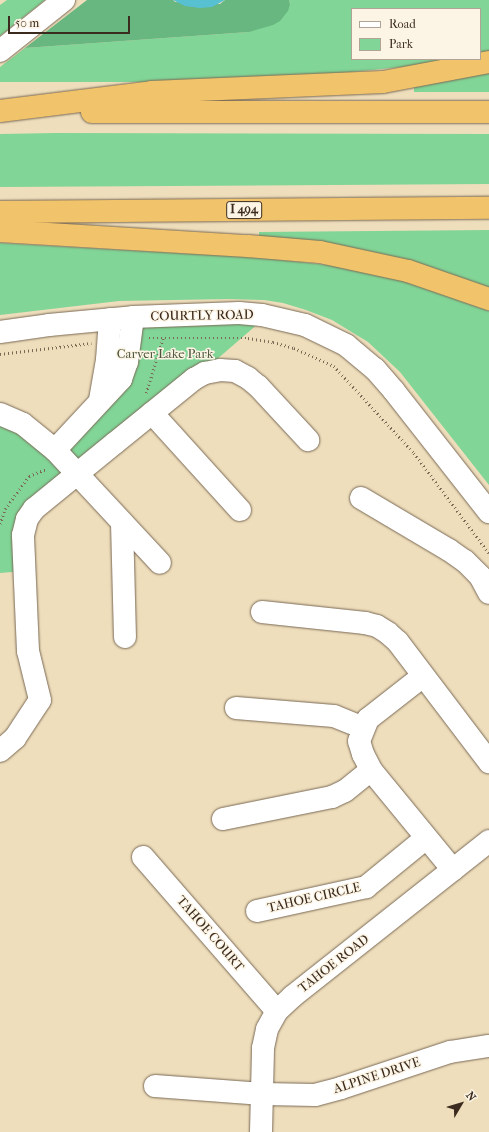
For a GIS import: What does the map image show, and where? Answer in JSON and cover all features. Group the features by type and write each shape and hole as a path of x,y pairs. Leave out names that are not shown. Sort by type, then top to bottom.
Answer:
{"highway":[{"path":"0,112 152,92 383,82 489,62"},
{"path":"0,112 489,112"},
{"name":"I 494","path":"0,212 489,208"},
{"path":"0,231 241,245 320,252 408,270 489,299"}],"street":[{"path":"0,51 64,0"},
{"name":"COURTLY ROAD","path":"0,332 133,317 239,314 262,315 305,326 328,335 346,345 375,369 489,512"},
{"path":"55,450 121,379 127,362 133,317"},
{"path":"100,400 107,360 110,319"},
{"path":"8,745 40,700 28,651 23,535 27,519 34,509 152,413 194,380 206,373 220,370 235,371 248,378 258,386 308,440"},
{"path":"152,413 240,510"},
{"path":"0,414 23,424 55,450 160,563"},
{"path":"361,498 449,550 486,579"},
{"path":"122,522 125,637"},
{"path":"262,612 365,623 377,626 398,642 489,762"},
{"path":"423,676 375,712 368,719 363,728 360,741 363,754 371,770 453,870"},
{"path":"236,708 334,716 363,728"},
{"path":"223,819 332,797 345,791 371,770"},
{"name":"TAHOE CIRCLE","path":"257,911 366,887 426,838"},
{"name":"TAHOE ROAD","path":"261,1132 263,1048 268,1029 277,1011 293,996 489,841"},
{"name":"TAHOE COURT","path":"143,856 277,1011"},
{"name":"ALPINE DRIVE","path":"155,1086 263,1094 315,1095 341,1088 450,1052 489,1046"}],"green space":[{"path":"7,0 45,0 0,36 0,5"},
{"path":"87,0 173,0 175,2 220,4 225,0 289,0 290,4 288,11 280,21 273,25 249,32 25,48"},
{"path":"289,0 489,0 489,53 481,55 481,8 351,8 351,60 452,60 411,66 313,76 166,82 0,82 0,67 25,48 249,32 290,4"},
{"path":"489,72 489,92 414,92 414,86"},
{"path":"0,134 489,134 489,184 0,187"},
{"path":"489,230 489,289 259,237 259,232"},
{"path":"0,243 265,258 336,266 396,278 489,311 489,485 400,372 368,342 332,320 283,303 264,300 228,299 119,301 0,315"},
{"name":"Carver Lake Park","path":"267,316 194,379 34,509 24,571 0,573 0,414 55,450 85,419 133,317"}],"water":[{"path":"173,0 225,0 212,7 200,8 185,6"}]}
